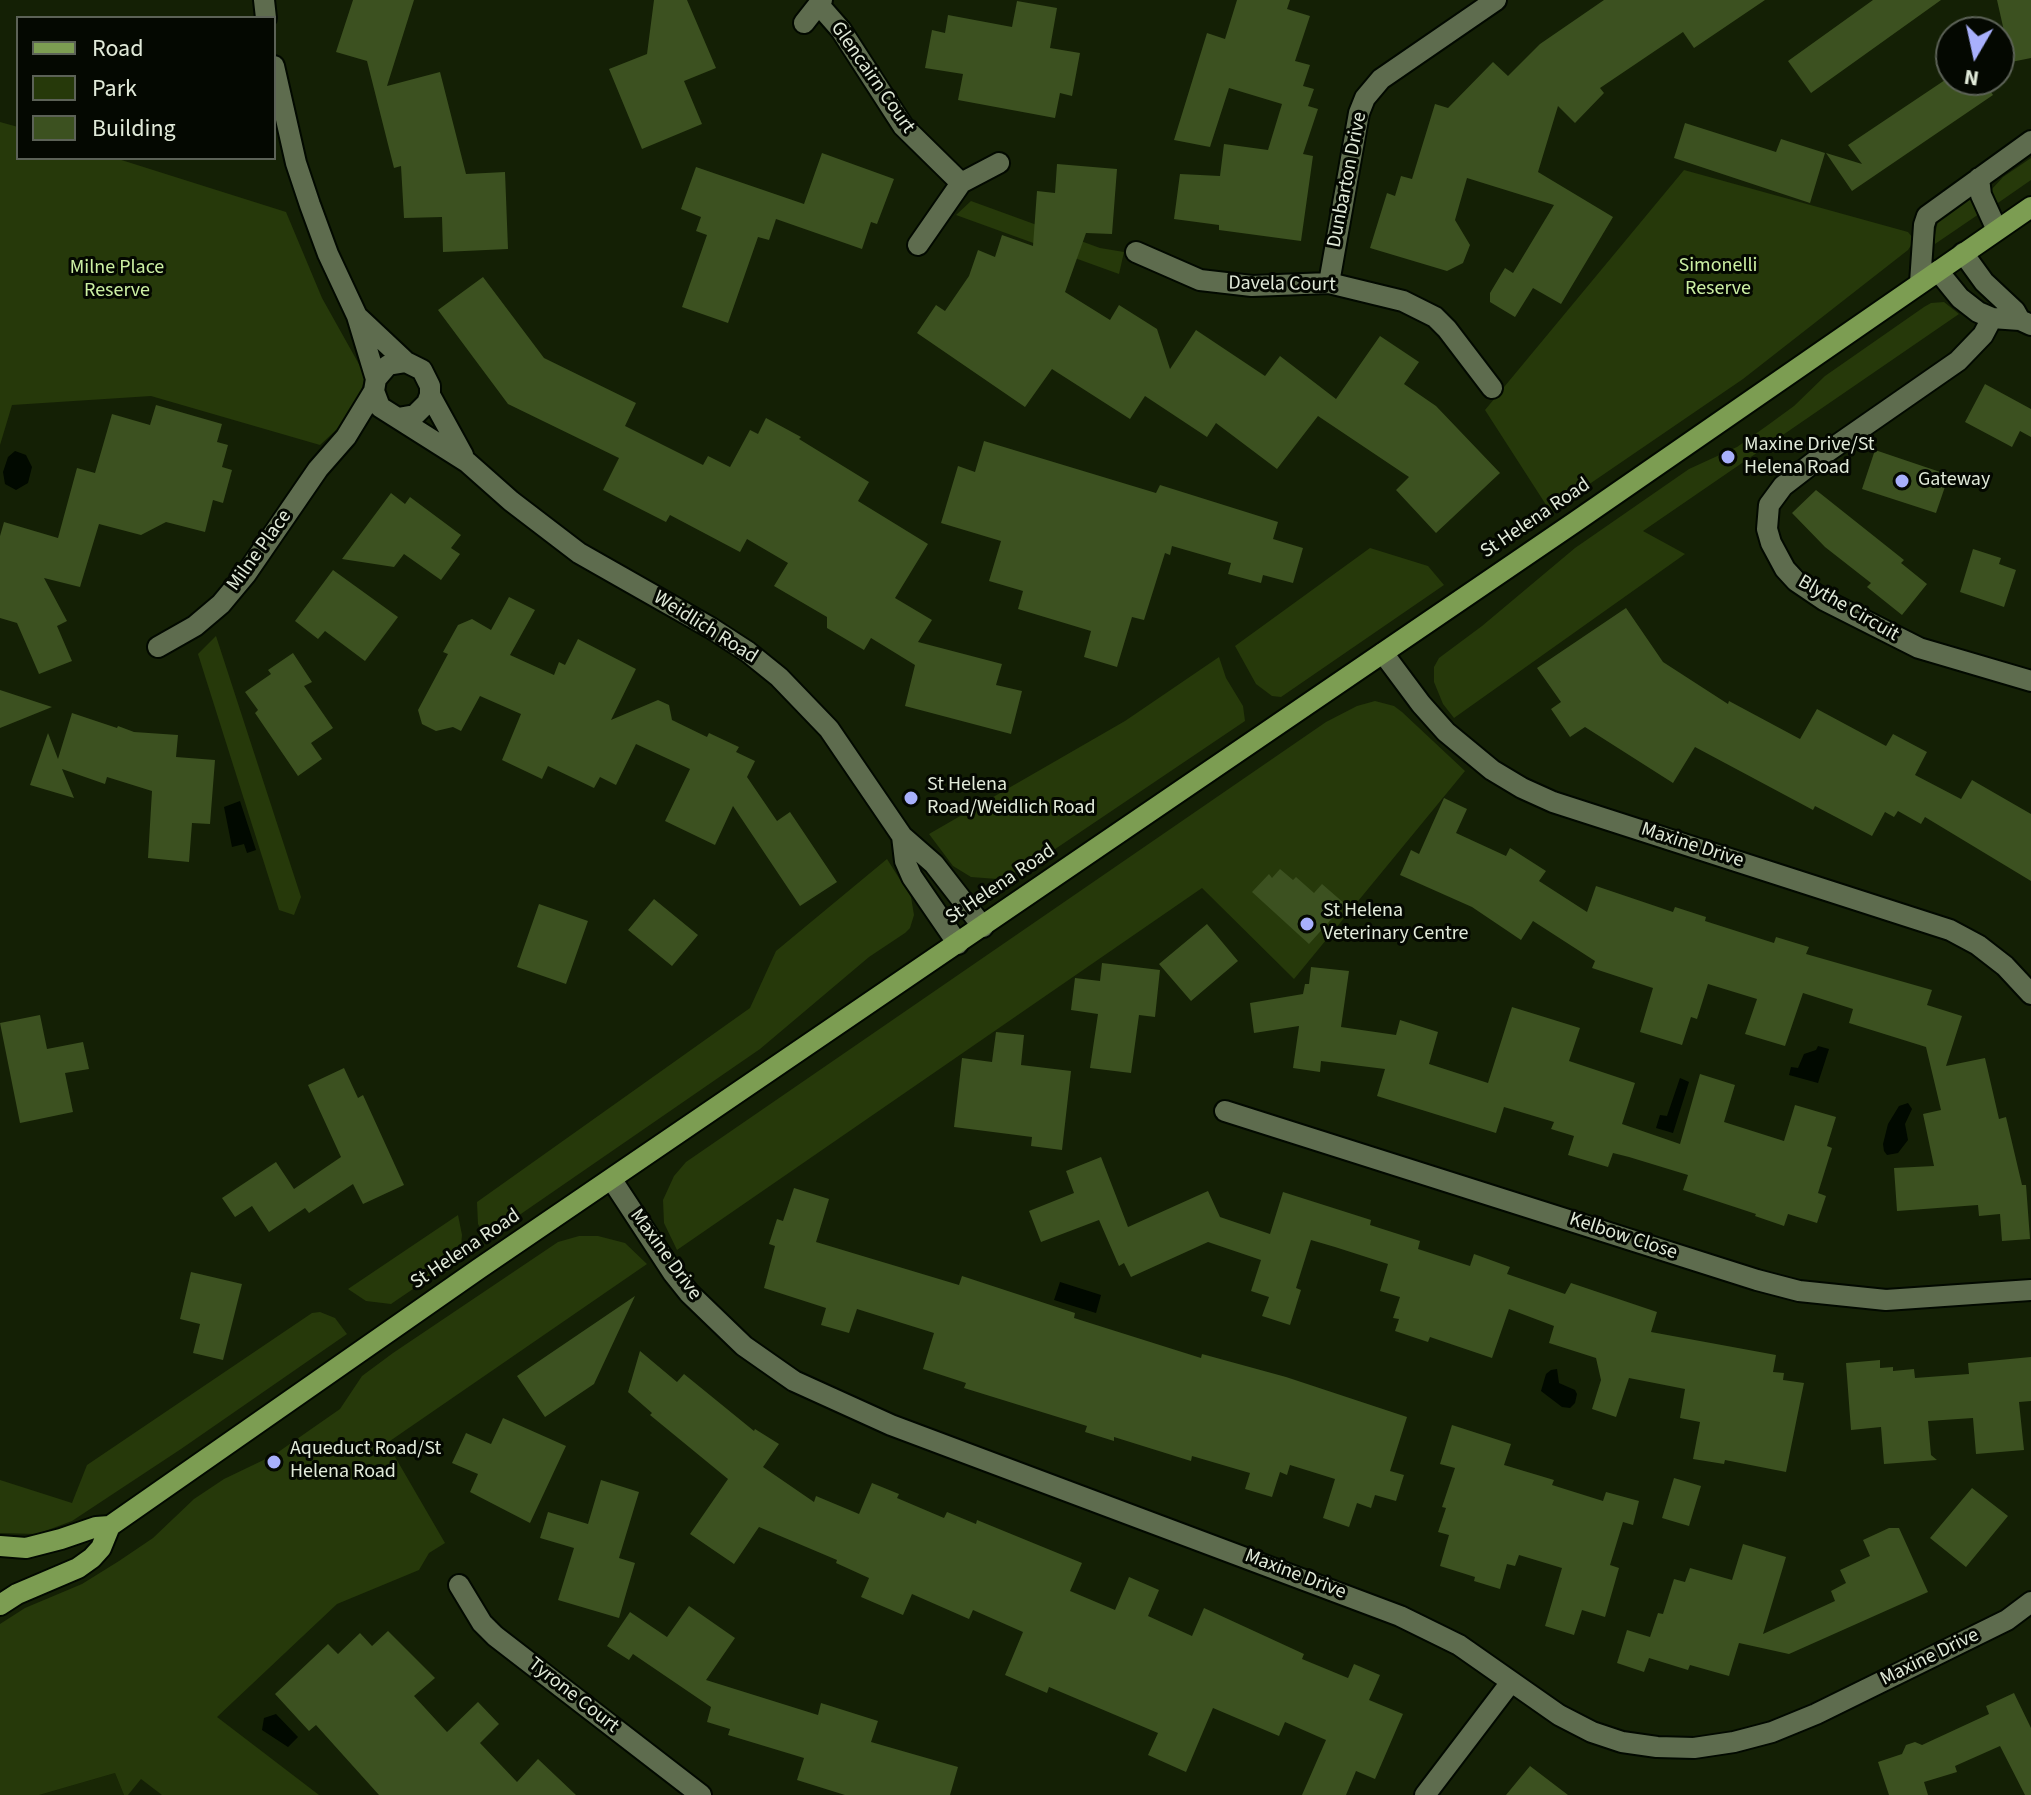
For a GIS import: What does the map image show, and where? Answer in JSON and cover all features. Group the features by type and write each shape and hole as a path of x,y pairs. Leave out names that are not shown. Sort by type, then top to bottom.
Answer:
{"main road":[{"name":"St Helena Road","path":"0,1546 26,1548 83,1530 110,1526 456,1285 2031,207"},
{"name":"St Helena Road","path":"0,1605 17,1594 78,1568 92,1558 101,1548 110,1526"}],"street":[{"name":"Dunbarton Drive","path":"1329,283 1359,113 1365,98 1381,79 1496,0"},
{"name":"Glencairn Court","path":"804,23 821,2 903,126 961,183"},
{"path":"276,75 296,163 328,254 357,316 380,407 396,417 407,417 422,410 430,395 427,377 414,364 406,362 388,365 375,385"},
{"path":"1920,283 1927,216 2031,141"},
{"path":"918,245 961,183 999,163"},
{"path":"1979,178 1981,195 1997,230"},
{"name":"Davela Court","path":"1136,252 1178,273 1227,285 1329,283 1403,301 1435,317 1492,388"},
{"path":"1963,253 1984,282 2025,322"},
{"path":"1938,271 1966,304 1992,318 2025,322"},
{"path":"357,316 406,362"},
{"name":"Blythe Circuit","path":"1992,318 1983,335 1958,361 1783,486 1769,505 1767,529 1776,555 1785,569 1796,581 1824,600 1919,648 2031,681"},
{"name":"Milne Place","path":"158,647 195,626 221,604 246,574 318,469 346,437 375,385"},
{"name":"Weidlich Road","path":"430,395 467,462"},
{"name":"Milne Place","path":"346,437 396,417"},
{"name":"Weidlich Road","path":"396,417 467,462 511,501 579,553 711,628 779,677 829,729 902,836 934,864 983,927"},
{"name":"Maxine Drive","path":"1383,653 1446,732 1492,770 1522,788 1553,802 1950,930 1978,945 2005,966 2031,994"},
{"name":"Weidlich Road","path":"902,836 905,861 912,877 958,944"},
{"name":"Kelbow Close","path":"1225,1111 1799,1291 1886,1300 2031,1290"},
{"name":"Maxine Drive","path":"612,1180 689,1293 744,1346 794,1381 891,1425 1400,1616 1459,1645 1559,1715 1592,1732 1622,1742 1694,1748 1772,1732 1816,1714 2007,1620 2031,1602"},
{"name":"Tyrone Court","path":"459,1585 482,1623 495,1636 701,1795"},
{"path":"1425,1795 1511,1682"}],"shaded area":[{"path":"15,451 26,455 32,467 28,483 16,490 5,484 3,472 8,457"},
{"path":"240,801 256,850 247,853 244,844 232,847 224,807"},
{"path":"1818,1046 1829,1049 1818,1083 1789,1075 1791,1067 1798,1068 1804,1054 1816,1050"},
{"path":"1680,1078 1689,1082 1673,1133 1656,1128 1660,1115 1667,1116"},
{"path":"1908,1103 1912,1109 1905,1124 1908,1140 1898,1153 1887,1155 1883,1144 1888,1124 1899,1106"},
{"path":"1060,1282 1101,1295 1096,1313 1054,1300"},
{"path":"1557,1369 1559,1383 1577,1394 1570,1408 1562,1407 1541,1391 1546,1374"},
{"path":"276,1714 298,1737 288,1747 262,1730 264,1718"},
{"path":"115,1773 124,1795 39,1795"}],"green space":[{"name":"Milne Place Reserve","path":"0,122 16,126 16,160 121,160 286,212 322,298 365,375 359,400 347,420 320,445 151,396 12,405 0,445"},
{"path":"2031,158 2031,180 1995,205 1990,194 1992,189 2003,177"},
{"name":"Simonelli Reserve","path":"1684,170 1908,232 1913,238 1912,244 1743,379 1550,511 1485,410"},
{"path":"1968,199 1974,201 1979,214 1935,244 1938,221"},
{"path":"971,201 1100,248 1124,252 1119,274 956,215"},
{"path":"1944,302 1959,314 1643,531 1685,554 1454,718 1443,704 1434,682 1434,667 1439,658 1575,548 1689,469 1737,447 1794,406 1825,376 1924,307"},
{"path":"1370,548 1428,566 1444,585 1281,697 1272,696 1256,684 1235,646"},
{"path":"216,636 301,897 294,915 279,910 198,654"},
{"path":"1219,657 1226,678 1243,706 1245,721 1027,868 997,879 971,877 953,866 929,834 1125,721"},
{"path":"1375,701 1394,706 1402,712 1465,771 1294,979 1202,888 677,1250 664,1223 663,1200 674,1176 686,1162 1326,722 1357,706"},
{"path":"887,859 911,897 914,915 905,933 869,957 760,1049 486,1238 478,1224 477,1202 750,1008 776,951"},
{"path":"458,1215 462,1235 460,1257 391,1304 366,1301 348,1289"},
{"path":"579,1236 598,1236 625,1243 647,1264 387,1443 445,1543 429,1553 419,1570 337,1604 217,1717 319,1795 162,1795 141,1779 128,1795 124,1795 115,1773 39,1795 0,1795 0,1624 25,1608 82,1584 119,1561 153,1538 194,1499 224,1479 274,1455 340,1409 362,1376 393,1353 558,1242"},
{"path":"320,1312 335,1318 347,1334 72,1521 37,1534 0,1533 0,1480 72,1503 87,1465 312,1313"}],"building":[{"path":"353,0 414,0 387,86 440,72 466,174 505,172 508,249 443,252 442,217 404,218 401,166 394,168 367,61 336,52"},
{"path":"654,0 687,0 716,68 684,81 702,124 642,149 609,69 647,54"},
{"path":"1237,0 1290,0 1287,9 1310,16 1295,61 1310,65 1303,86 1314,89 1308,106 1318,109 1303,154 1313,156 1301,241 1219,230 1219,225 1174,219 1180,174 1220,176 1224,144 1268,150 1282,104 1229,88 1210,147 1174,140 1207,33 1225,39"},
{"path":"1604,0 1765,0 1694,48 1683,32 1600,88 1604,93 1575,123 1558,106 1538,172 1613,217 1561,304 1533,288 1515,317 1490,302 1490,293 1505,268 1513,273 1554,205 1467,178 1455,220 1470,245 1463,263 1447,271 1370,248 1387,193 1395,196 1401,176 1412,179 1435,104 1448,108 1493,62 1508,76 1540,44"},
{"path":"1873,0 1941,0 1811,93 1788,61"},
{"path":"1997,0 2031,0 2031,58 2015,61 2015,16 2001,16"},
{"path":"1017,1 1057,8 1050,48 1080,53 1072,96 1060,93 1055,118 958,100 963,74 925,68 932,30 945,33 948,15 1012,27"},
{"path":"1935,87 1935,96 1992,96 1852,191 1826,153 1862,164 1848,145"},
{"path":"1685,123 1776,152 1781,139 1825,153 1810,203 1674,158"},
{"path":"822,153 894,179 877,224 871,222 862,249 776,219 769,240 758,237 728,323 682,307 707,235 696,231 701,217 681,209 696,167 804,204"},
{"path":"1057,164 1117,169 1112,234 1086,233 1065,292 1110,320 1119,305 1157,329 1170,369 1196,330 1265,376 1280,356 1336,399 1380,336 1419,362 1404,384 1436,406 1500,473 1436,533 1396,490 1409,477 1318,416 1277,469 1216,423 1207,437 1145,396 1130,419 1052,369 1025,407 917,333 936,305 945,311 969,276 978,250 995,257 1002,235 1033,246 1037,191 1055,193"},
{"path":"483,277 544,358 636,403 625,426 703,465 708,456 730,467 750,430 758,434 766,418 869,482 858,501 928,544 895,598 932,620 918,642 1002,664 996,685 1022,691 1011,734 905,706 915,665 871,638 864,650 827,628 827,617 774,586 788,563 747,539 740,552 670,515 666,522 603,490 619,458 508,404 438,310"},
{"name":"Gateway","path":"1985,384 2031,409 2031,437 2020,431 2012,447 1965,422"},
{"path":"156,405 222,424 217,442 228,445 222,467 232,470 223,503 213,500 205,532 166,522 141,535 99,524 80,587 44,578 67,621 57,626 72,661 39,674 17,623 0,618 0,536 4,522 58,538 77,468 95,473 112,414 150,425"},
{"path":"984,441 1156,493 1160,485 1278,522 1273,539 1303,548 1293,583 1263,575 1261,583 1228,574 1231,563 1172,546 1170,555 1165,553 1144,620 1132,617 1117,667 1084,657 1091,631 1018,609 1023,591 989,581 1001,541 941,523 958,466 975,472"},
{"name":"Gateway","path":"1875,450 1949,475 1936,513 1862,489"},
{"path":"1816,490 1904,560 1901,563 1927,584 1902,615 1867,587 1871,583 1825,547 1792,513"},
{"path":"391,493 405,504 410,497 461,535 451,548 460,554 441,580 404,554 394,567 342,559"},
{"name":"Gateway","path":"1973,549 2001,558 1999,564 2016,570 2004,607 1960,592"},
{"path":"333,570 398,617 365,661 325,631 318,639 295,621"},
{"path":"509,597 535,610 510,655 554,675 559,662 565,665 578,639 636,669 611,720 658,700 669,705 672,720 707,737 709,733 739,747 736,752 755,761 747,777 777,821 790,812 837,882 800,906 733,806 715,845 665,821 690,769 636,744 616,785 600,777 594,788 548,766 542,779 502,760 521,714 480,696 461,731 453,727 436,731 422,724 418,710 448,654 443,652 458,625 472,619 491,630"},
{"path":"1626,608 1663,662 1728,704 1729,701 1800,739 1817,709 1886,746 1893,734 1927,752 1915,775 1961,799 1972,780 2031,814 2031,881 1925,817 1921,824 1898,811 1894,817 1885,812 1872,836 1815,806 1813,810 1695,747 1673,783 1585,727 1570,737 1551,709 1561,702 1537,668"},
{"path":"293,653 312,682 304,686 333,728 311,743 322,759 298,776 255,713 258,710 245,692 271,674 268,670"},
{"path":"0,690 52,707 0,728"},
{"path":"72,713 134,732 178,735 176,757 215,760 210,824 192,823 189,862 148,858 152,791 107,777 105,784 62,769 74,798 30,785 48,733 58,759"},
{"path":"1444,798 1467,809 1456,833 1506,856 1510,848 1546,871 1539,881 1587,912 1596,886 1673,912 1675,907 1706,917 1705,921 1774,943 1776,937 1809,947 1806,954 1932,990 1927,1005 1962,1016 1946,1066 1985,1058 1999,1119 2006,1117 2022,1185 2026,1185 2030,1239 2002,1241 2000,1214 1979,1216 1978,1205 1897,1211 1894,1168 1934,1166 1923,1114 1941,1110 1926,1047 1849,1023 1853,1009 1803,993 1785,1046 1745,1034 1757,999 1708,984 1697,1019 1691,1017 1682,1045 1640,1032 1653,988 1592,968 1595,961 1533,921 1521,940 1472,907 1400,875 1411,850 1419,854"},
{"name":"St Helena Veterinary Centre","path":"1280,869 1293,880 1296,877 1314,893 1322,884 1345,904 1309,944 1252,892 1269,874 1272,878"},
{"path":"654,899 698,935 672,966 628,930"},
{"path":"539,904 588,921 566,984 517,967"},
{"path":"1207,924 1238,961 1191,1001 1159,964"},
{"path":"1102,963 1160,970 1155,1017 1139,1015 1131,1073 1090,1068 1098,1014 1071,1010 1075,978 1100,981"},
{"path":"1311,967 1349,971 1341,1027 1396,1035 1400,1020 1438,1032 1429,1064 1488,1083 1512,1007 1580,1028 1569,1061 1635,1083 1622,1124 1680,1144 1700,1074 1735,1085 1724,1122 1784,1141 1795,1105 1836,1117 1827,1146 1832,1148 1818,1193 1826,1196 1817,1223 1788,1214 1784,1226 1755,1216 1683,1190 1688,1175 1629,1157 1613,1153 1608,1167 1568,1155 1574,1136 1551,1129 1554,1122 1504,1107 1496,1133 1377,1096 1385,1069 1321,1061 1320,1072 1293,1068 1299,1026 1254,1033 1250,1003 1303,994 1305,984 1309,984"},
{"path":"40,1015 47,1049 83,1042 89,1069 65,1073 73,1112 20,1123 0,1023"},
{"path":"996,1032 1024,1035 1021,1065 1071,1071 1062,1150 1031,1146 1032,1137 954,1127 962,1058 992,1062"},
{"path":"344,1068 358,1098 363,1095 404,1185 363,1204 353,1184 309,1213 305,1208 269,1232 252,1206 235,1217 222,1198 276,1162 294,1189 341,1157 308,1085"},
{"path":"1101,1157 1128,1227 1208,1191 1220,1217 1270,1234 1283,1192 1371,1220 1370,1225 1420,1241 1418,1249 1470,1266 1474,1254 1510,1267 1507,1274 1565,1294 1571,1283 1657,1312 1651,1332 1776,1355 1773,1372 1784,1373 1783,1380 1804,1383 1786,1472 1725,1460 1724,1464 1693,1459 1700,1422 1680,1418 1685,1389 1629,1378 1616,1417 1592,1409 1601,1380 1596,1358 1549,1343 1554,1326 1509,1309 1492,1358 1430,1337 1428,1342 1395,1331 1399,1319 1393,1318 1400,1297 1380,1291 1388,1264 1335,1247 1311,1240 1296,1288 1301,1290 1290,1325 1262,1316 1269,1297 1251,1291 1261,1260 1208,1242 1131,1277 1124,1263 1119,1266 1099,1220 1041,1242 1029,1211 1074,1193 1066,1171"},
{"path":"794,1188 829,1199 816,1242 959,1285 962,1276 1075,1313 1074,1318 1201,1358 1202,1354 1286,1377 1407,1417 1390,1471 1404,1475 1396,1501 1375,1495 1371,1508 1357,1503 1349,1527 1323,1518 1335,1479 1290,1465 1287,1475 1280,1472 1272,1497 1245,1489 1250,1473 1192,1456 1191,1461 1114,1437 1114,1441 1085,1432 1087,1426 964,1388 966,1383 923,1369 934,1333 857,1309 849,1333 821,1325 826,1308 764,1288 775,1246 769,1244 777,1219 783,1221"},
{"path":"191,1272 242,1284 223,1360 193,1353 200,1324 180,1319"},
{"path":"635,1296 594,1384 545,1417 517,1376"},
{"path":"640,1351 677,1382 684,1374 754,1431 779,1444 763,1467 814,1502 816,1496 859,1514 872,1483 899,1494 897,1498 944,1518 947,1512 976,1524 977,1520 1082,1563 1070,1591 1115,1610 1129,1577 1159,1590 1148,1616 1192,1636 1204,1608 1304,1654 1302,1659 1348,1678 1354,1664 1380,1675 1369,1700 1403,1714 1375,1779 1356,1771 1346,1795 1302,1795 1326,1740 1285,1722 1279,1736 1213,1708 1186,1772 1148,1755 1158,1733 1049,1687 1047,1693 1005,1675 1023,1632 973,1610 969,1619 912,1594 903,1615 861,1597 869,1578 836,1563 837,1560 759,1527 734,1564 690,1534 728,1479 650,1415 652,1413 628,1392"},
{"path":"2031,1357 2031,1401 2019,1402 2024,1450 1976,1454 1973,1418 1928,1421 1931,1455 1937,1460 1884,1464 1881,1427 1851,1430 1846,1363 1880,1360 1880,1368 1893,1367 1893,1371 1914,1369 1915,1378 1969,1374 1968,1363"},
{"path":"503,1418 566,1446 530,1523 470,1492 478,1474 452,1463 466,1433 491,1444"},
{"path":"1452,1425 1511,1444 1504,1465 1554,1480 1552,1485 1603,1501 1606,1492 1639,1501 1633,1525 1623,1522 1610,1565 1619,1568 1605,1617 1582,1610 1574,1635 1545,1626 1562,1568 1519,1555 1515,1566 1507,1564 1500,1589 1440,1566 1449,1535 1438,1532 1446,1508 1442,1507 1455,1468 1440,1464"},
{"path":"1674,1478 1701,1486 1689,1526 1662,1518"},
{"path":"601,1480 639,1492 619,1558 635,1563 619,1618 558,1600 574,1548 540,1538 548,1512 588,1524"},
{"path":"1972,1488 2008,1516 1966,1567 1930,1538"},
{"path":"1889,1528 1899,1528 1928,1592 1789,1654 1739,1643 1729,1676 1690,1665 1688,1670 1649,1658 1644,1672 1617,1663 1627,1630 1650,1637 1658,1613 1663,1614 1674,1579 1685,1582 1690,1568 1732,1580 1743,1544 1786,1557 1763,1634 1835,1601 1831,1591 1846,1583 1840,1570 1870,1556 1863,1540"},
{"path":"689,1606 735,1638 706,1680 818,1715 821,1703 878,1721 871,1742 958,1767 950,1795 845,1795 797,1780 804,1758 728,1735 730,1729 707,1722 711,1707 633,1654 629,1660 607,1646 630,1612 667,1637"},
{"path":"388,1631 435,1678 414,1696 447,1732 478,1702 499,1724 480,1743 517,1782 538,1759 576,1795 379,1795 316,1725 309,1731 275,1694 328,1644 338,1654 360,1633 372,1646"},
{"path":"2014,1693 2031,1728 2031,1795 2025,1795 2000,1746 1955,1766 1957,1772 1924,1782 1928,1795 1889,1795 1878,1762 1902,1754 1906,1745 1915,1742 1922,1745 1989,1714 1986,1706"},
{"path":"1530,1766 1568,1795 1506,1795"}],"place":[{"name":"Maxine Drive/St Helena Road","path":"1728,457"},
{"name":"Gateway","path":"1902,481"},
{"name":"St Helena Road/Weidlich Road","path":"911,798"},
{"name":"St Helena Veterinary Centre","path":"1307,924"},
{"name":"Aqueduct Road/St Helena Road","path":"274,1462"}]}
